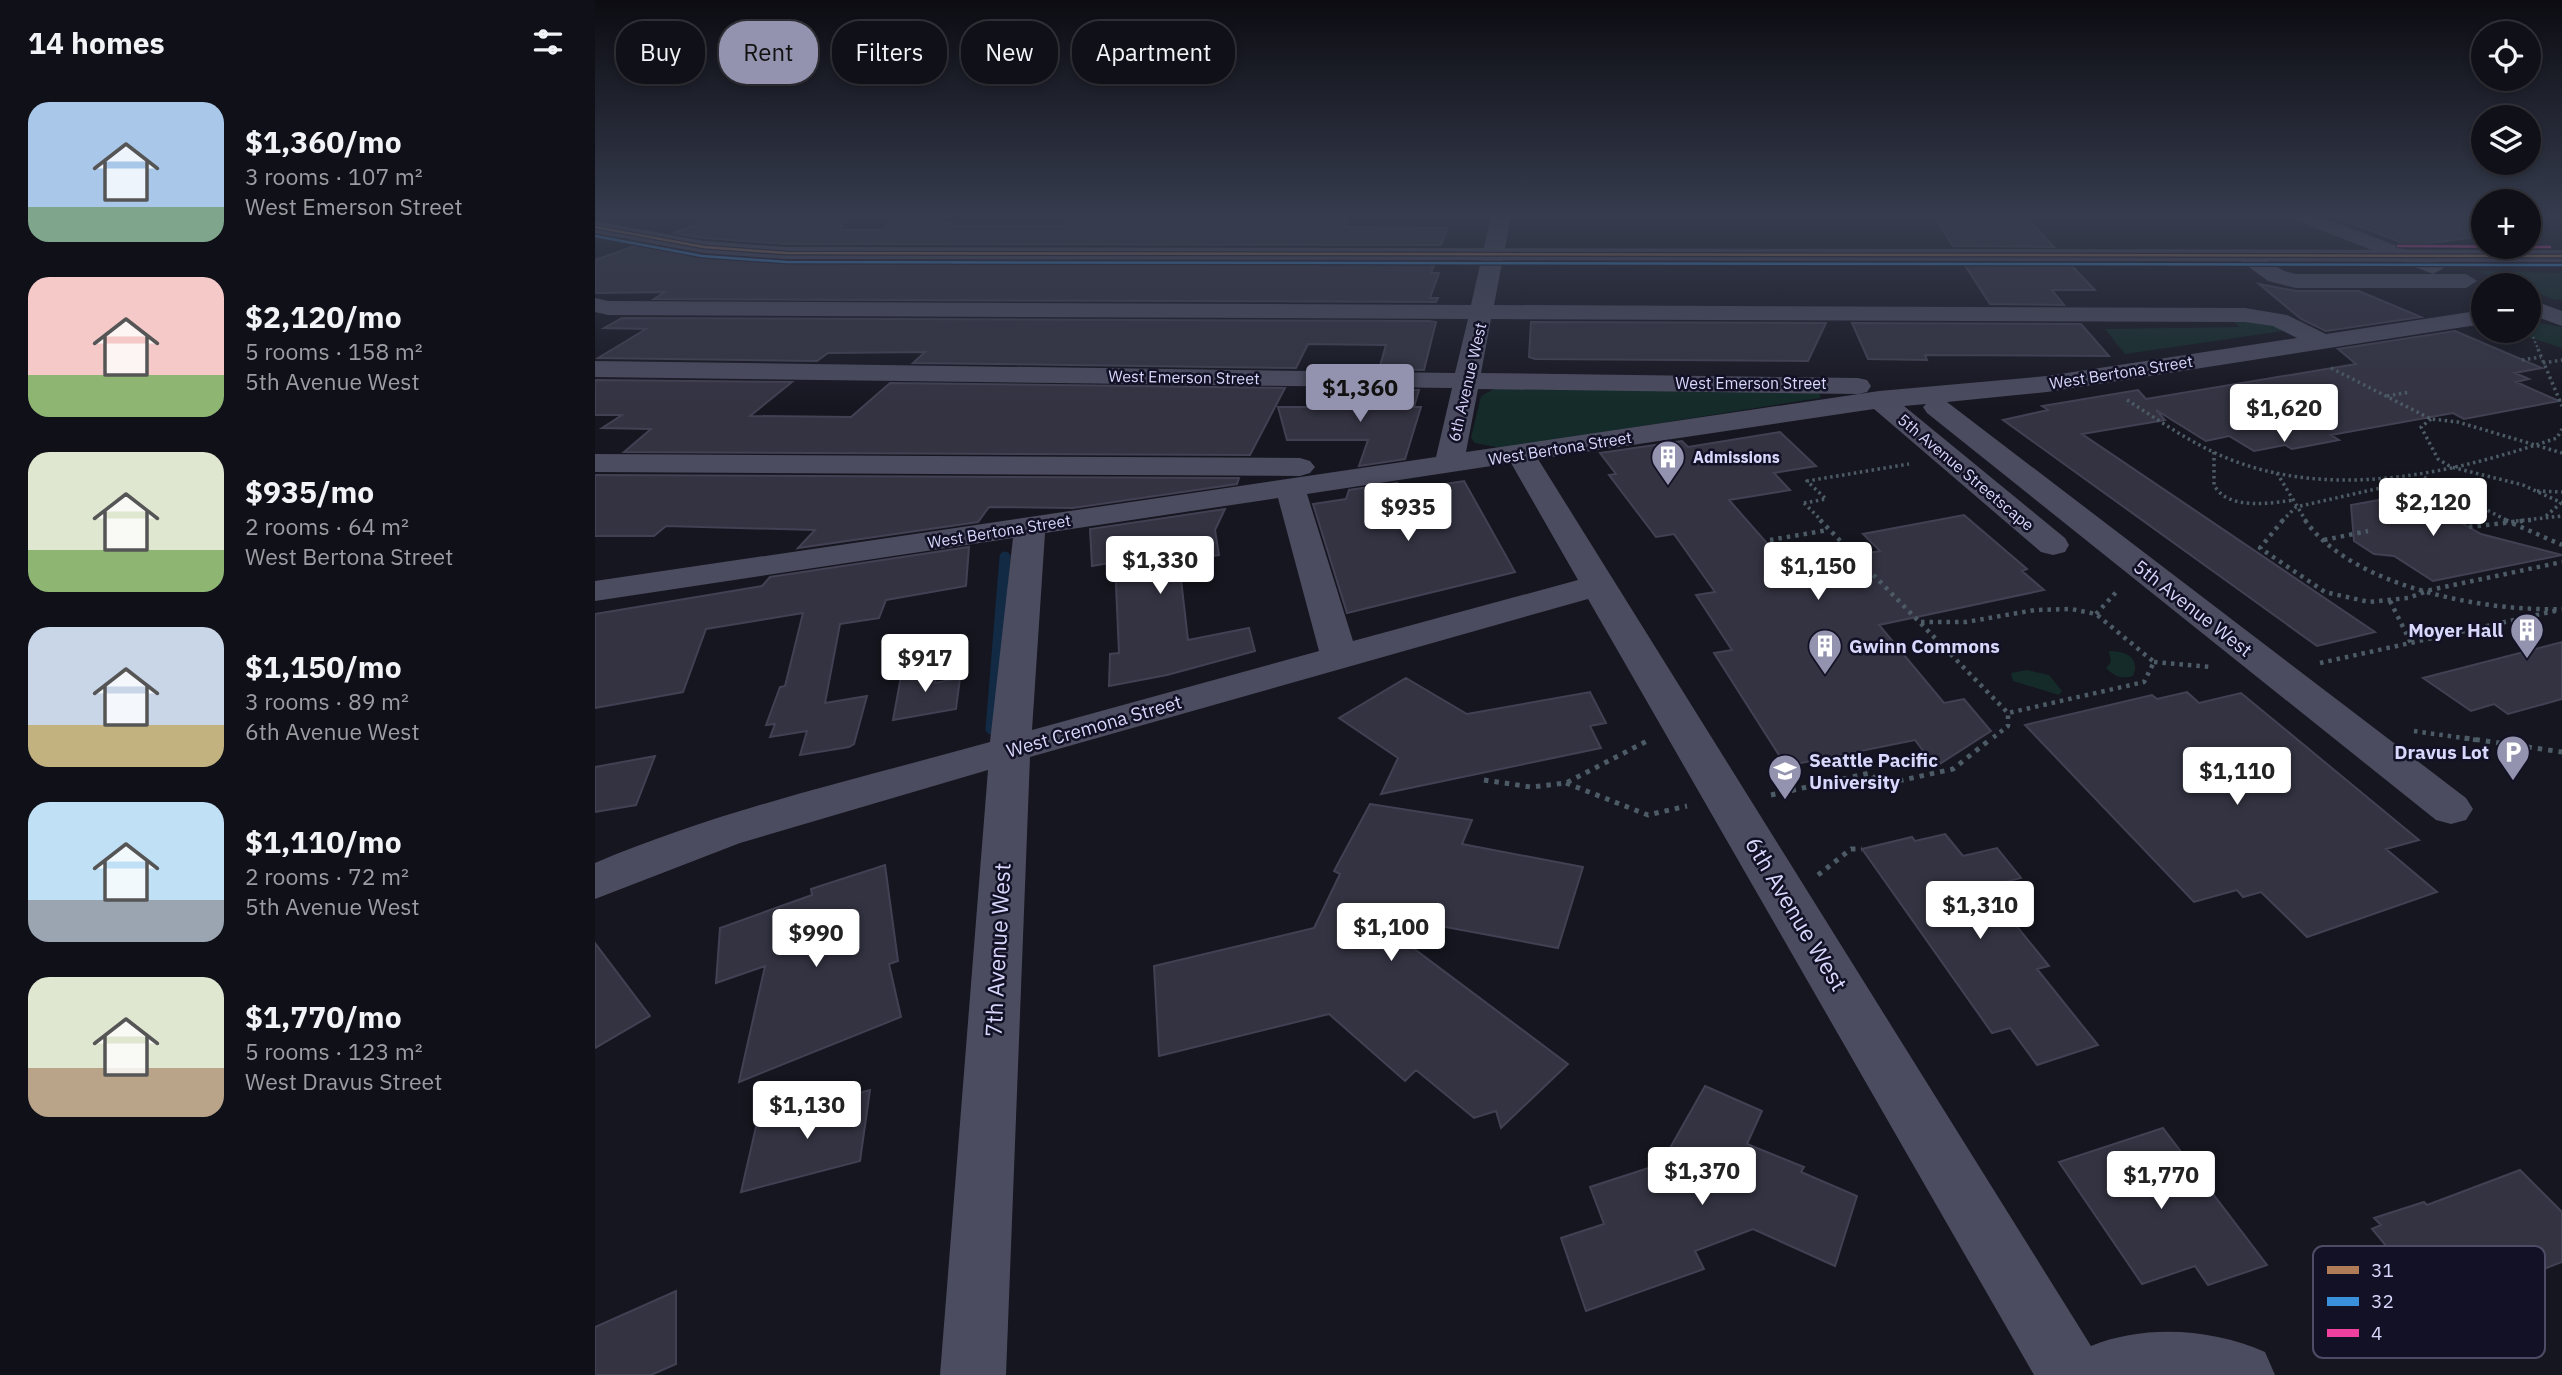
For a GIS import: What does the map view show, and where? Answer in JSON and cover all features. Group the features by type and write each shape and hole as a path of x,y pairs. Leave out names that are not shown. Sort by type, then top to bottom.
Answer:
{"street":[{"name":"6th Avenue West","path":"1437,466 1464,381 1488,280"},
{"path":"2294,280 2471,284"},
{"path":"2541,310 2562,305"},
{"path":"599,309 2245,315 2279,320 2322,353"},
{"path":"2541,315 2562,318"},
{"name":"West Bertona Street","path":"595,591 1888,398 2047,384 2322,353 2471,320"},
{"name":"West Emerson Street","path":"595,369 1464,381 1832,383 1874,389 1888,398"},
{"name":"5th Avenue Streetscape","path":"1888,398 1943,452 2053,545"},
{"name":"5th Avenue West","path":"1937,407 2451,809"},
{"name":"6th Avenue West","path":"1520,454 2071,1375"},
{"path":"595,463 1437,466"},
{"path":"1290,488 1339,656"},
{"name":"7th Avenue West","path":"973,1375 1010,749 1030,526"},
{"path":"595,582 640,585"},
{"name":"West Cremona Street","path":"595,882 635,863 783,816 1010,749 1599,585"},
{"path":"2102,1375 2178,1363 2242,1375"}],"path":[{"path":"2538,343 2543,363 2561,403"},
{"path":"2322,353 2386,396 2431,418 2458,422 2562,453"},
{"path":"2522,360 2541,357"},
{"path":"2543,363 2562,360"},
{"path":"2386,396 2410,392"},
{"path":"2120,396 2213,452 2277,472 2335,479 2424,476 2536,446 2557,438 2562,429"},
{"path":"2431,418 2421,427 2438,459 2451,467 2485,474 2562,503 2546,516"},
{"path":"1764,796 1870,773 1880,785 1952,769 2008,726 2008,713 1804,503 1826,499 1807,481 1940,459 1943,452"},
{"path":"2213,452 2217,458 2213,474 2214,489 2220,495 2228,499 2265,503 2295,500"},
{"path":"2277,472 2295,500 2296,508 2323,540 2334,550 2373,571 2466,600 2560,610"},
{"path":"2424,476 2507,521 2562,545"},
{"path":"2396,479 2398,484 2296,508 2260,548 2331,596 2390,601 2562,562"},
{"path":"2533,490 2562,492"},
{"path":"2469,527 2562,516"},
{"path":"1770,540 1828,530"},
{"path":"2323,540 2368,531"},
{"path":"2096,614 2115,592"},
{"path":"2390,601 2411,643"},
{"path":"1920,622 1966,622 2035,610 2071,609 2096,614 2154,662 2222,668"},
{"path":"2276,673 2560,610"},
{"path":"2008,713 2144,682 2154,662"},
{"path":"2335,719 2562,752"},
{"path":"1484,780 1531,787 1566,783 1657,735"},
{"path":"1566,783 1648,815 1696,804"},
{"path":"1815,878 1851,849 1862,849"}],"green space":[{"path":"2541,280 2562,280 2562,299 2556,300 2541,294"},
{"path":"2229,317 2290,330 2125,354 2105,329 2240,327"},
{"path":"2541,323 2562,327 2562,348 2541,341"},
{"path":"1494,389 1813,391 1820,394 1820,398 1501,448 1475,443 1471,438 1481,396"},
{"path":"2109,651 2130,656 2135,664 2133,676 2118,676 2106,668 2111,662"},
{"path":"2027,670 2049,675 2062,691 2059,695 2013,681 2011,673"}],"building":[{"path":"595,280 1436,280 1430,298 1438,298 1436,302 654,299 665,292 595,293"},
{"path":"1975,280 2086,280 2095,290 2052,290 2064,305 1990,304"},
{"path":"2259,284 2296,291 2359,291 2421,317 2326,331 2301,319"},
{"path":"622,318 1436,322 1424,370 1379,369 1386,345 1308,344 1296,368 913,363 925,352 828,353 817,361 598,358 646,329 604,328"},
{"path":"1531,322 1826,323 1808,361 1535,359 1529,357"},
{"path":"1852,323 2081,324 2109,356 1925,355 1927,360 1868,359"},
{"path":"2455,331 2471,338 2471,343 2483,343 2542,368 2515,373 2529,379 2516,382 2559,401 2464,419 2453,413 2331,435 2339,440 2292,449 2285,445 2254,451 2229,436 2206,441 2156,410 2165,420 2082,434 2375,632 2317,646 2003,420 2048,410 2042,406 2138,390 2146,399 2356,364 2338,349"},
{"path":"595,380 792,382 750,416 851,417 890,383 1285,388 1250,455 624,452 651,429 602,428 622,415 595,415"},
{"path":"1372,390 1419,390 1414,407 1421,407 1405,459 1359,466 1368,440 1287,440 1278,407 1367,407"},
{"path":"1780,432 1816,466 1774,473 1790,490 1729,500 1788,567 1880,551 1863,534 1964,515 2027,569 2022,571 2044,590 1879,625 1944,703 1964,699 1991,731 1935,767 1915,740 1786,766 1714,653 1732,650 1696,595 1715,592 1674,534 1656,537 1609,475 1616,474 1600,453 1682,441 1688,447"},
{"path":"595,475 1239,478 1237,484 1073,508 989,507 978,522 798,548 815,530 666,526 654,536 595,536"},
{"path":"1464,481 1515,572 1347,613 1313,504 1346,499 1349,490 1397,483 1394,492"},
{"path":"2417,493 2434,498 2453,509 2453,518 2481,534 2562,555 2433,581 2394,556 2374,554 2354,541 2351,505"},
{"path":"1225,509 1215,530 1219,555 1179,562 1188,640 1249,628 1255,651 1167,675 1109,686 1110,654 1119,653 1115,562 1092,566 1090,529"},
{"path":"969,547 966,586 886,600 879,618 840,624 825,703 867,696 854,744 849,747 800,755 807,731 770,737 775,724 766,725 780,687 785,686 803,613 706,629 683,692 595,708 595,614 762,586 770,577"},
{"name":"Moyer Hall","path":"2562,642 2562,699 2508,714 2494,704 2471,711 2423,678"},
{"path":"938,665 935,683 960,678 956,709 893,720 902,671"},
{"path":"1406,678 1467,714 1590,692 1606,723 1590,726 1601,748 1381,794 1398,758 1339,718"},
{"path":"2187,692 2199,703 2241,693 2419,840 2386,849 2437,892 2307,937 2261,892 2243,897 2237,890 2194,902 2025,725 2152,695 2157,699"},
{"path":"655,756 636,805 595,812 595,767"},
{"path":"1370,804 1472,820 1462,844 1583,867 1558,948 1365,912 1568,1064 1501,1128 1496,1111 1474,1118 1416,1070 1405,1081 1329,1014 1159,1056 1154,966 1314,928 1340,874 1334,871"},
{"path":"1945,834 1963,856 1997,848 2021,878 1985,887 2049,966 2037,969 2098,1045 2037,1065 2010,1028 1992,1033 1862,849 1912,837 1915,841"},
{"path":"885,865 898,961 889,964 901,1017 739,1082 765,966 716,983 720,928 812,895 811,889"},
{"path":"595,943 650,1016 595,1048"},
{"path":"1705,1086 1762,1111 1747,1144 1804,1167 1801,1172 1857,1196 1835,1266 1753,1229 1695,1251 1704,1269 1586,1311 1561,1238 1604,1224 1590,1187 1661,1164"},
{"path":"870,1090 860,1161 741,1192 758,1118"},
{"path":"2163,1128 2267,1265 2208,1285 2195,1266 2142,1284 2059,1162"},
{"path":"2520,1170 2562,1212 2562,1262 2545,1269 2545,1246 2386,1246 2372,1229 2381,1225 2374,1218 2424,1202 2427,1205"},
{"path":"676,1291 676,1364 651,1375 595,1375 595,1327"}],"waterway":[{"path":"991,729 1005,557"}],"place":[{"name":"Admissions","path":"1668,487"},
{"name":"Moyer Hall","path":"2527,660"},
{"name":"Gwinn Commons","path":"1825,676"},
{"name":"Dravus Lot","path":"2513,782"},
{"name":"Seattle Pacific University","path":"1785,801"}]}
